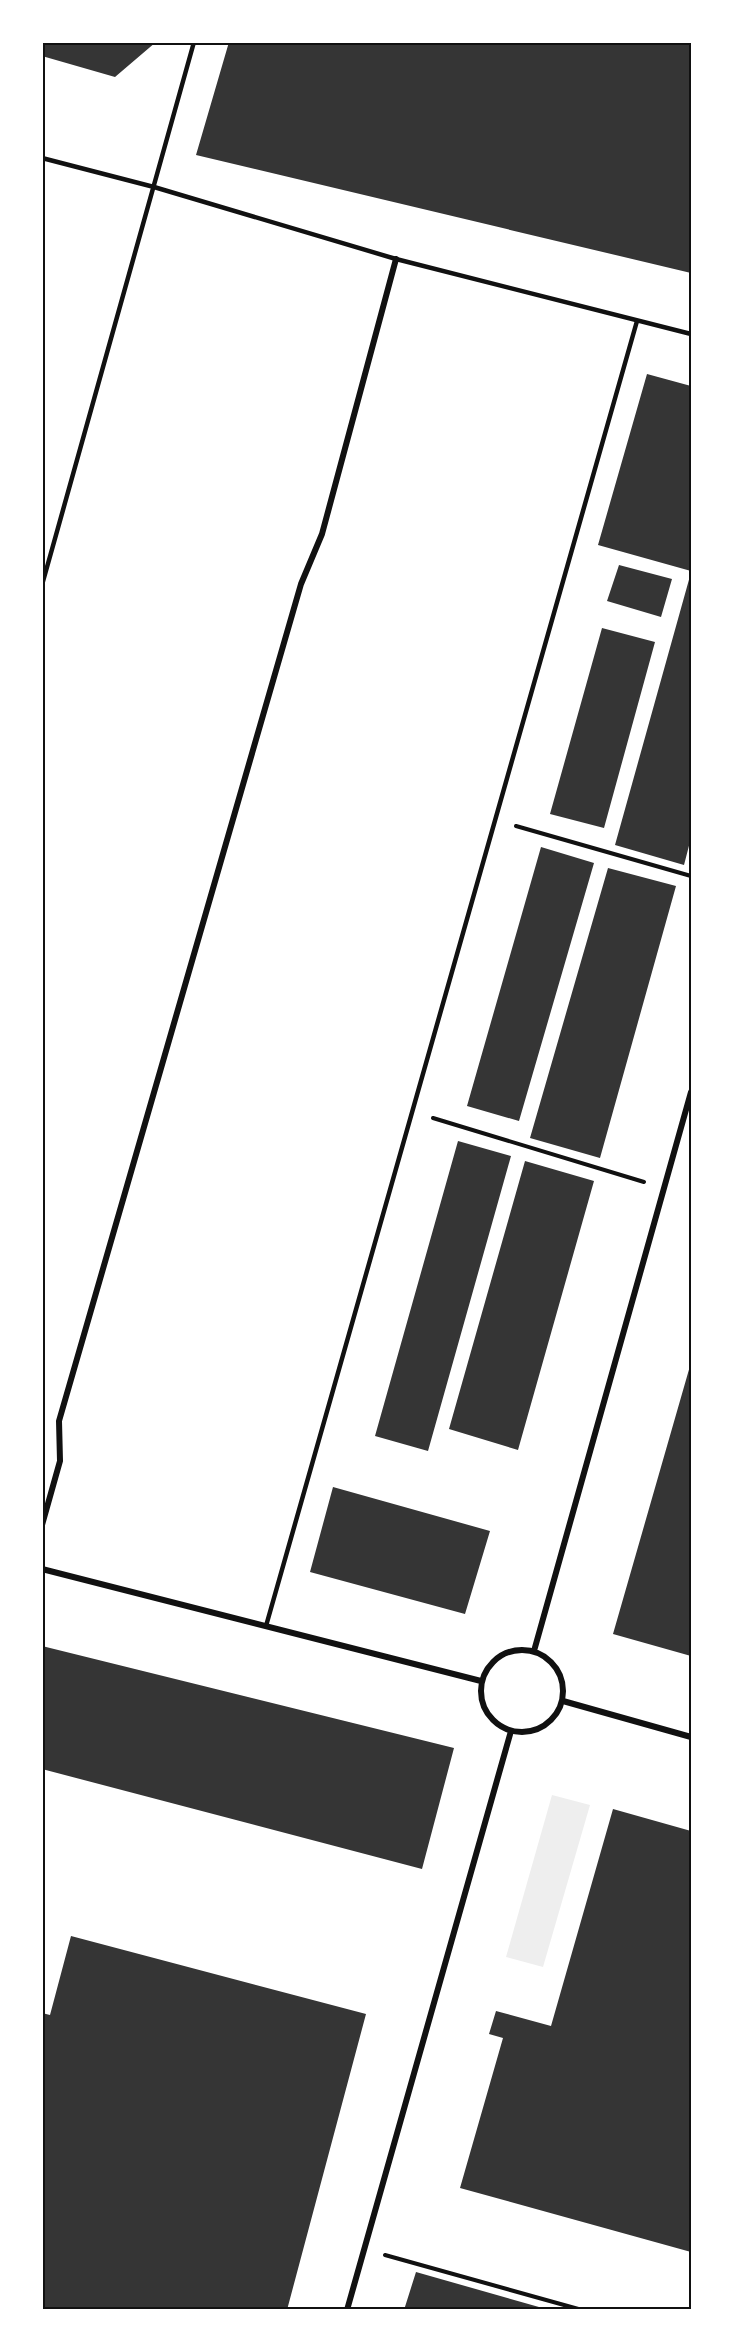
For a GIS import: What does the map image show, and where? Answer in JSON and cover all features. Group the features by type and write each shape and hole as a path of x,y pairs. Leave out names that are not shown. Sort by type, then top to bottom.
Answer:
{"street":[{"path":"42,1525 60,1461 58,1420 301,584 322,534 396,259"},
{"path":"534,1651 691,1092"},
{"path":"42,1569 481,1681"},
{"path":"517,1649 534,1651 555,1665 564,1689 562,1701 555,1716 543,1727 527,1732 511,1731 489,1717 480,1694 481,1681 488,1665 501,1654 517,1649"},
{"path":"562,1701 691,1737"},
{"path":"347,2310 511,1731"}],"lane":[{"path":"42,585 194,42"},
{"path":"42,158 154,187 396,259 691,334"},
{"path":"266,1626 637,321"}],"path":[{"path":"496,820 691,876"},
{"path":"412,1112 664,1188"},
{"path":"364,2249 582,2310"}],"shaded area":[{"path":"552,1795 590,1805 543,1967 506,1957"}],"building":[{"path":"42,42 156,42 115,77 42,56"},
{"path":"229,42 691,42 691,273 196,155"},
{"path":"647,374 691,386 691,571 598,545"},
{"path":"619,565 672,579 661,617 607,601"},
{"path":"690,576 691,838 684,865 615,845"},
{"path":"602,628 655,642 604,828 550,814"},
{"path":"541,847 594,863 519,1121 467,1106"},
{"path":"608,868 676,886 600,1158 530,1138"},
{"path":"458,1141 511,1156 428,1451 375,1436"},
{"path":"525,1161 594,1181 518,1450 449,1429"},
{"path":"691,1366 691,1656 613,1634"},
{"path":"333,1487 490,1531 465,1614 310,1572"},
{"path":"42,1646 454,1748 422,1869 42,1769"},
{"path":"613,1809 691,1831 691,2252 460,2188 503,2038 489,2034 496,2011 551,2026"},
{"path":"71,1936 366,2014 287,2310 42,2310 42,2013 50,2015"},
{"path":"416,2272 546,2309 404,2310"}]}
